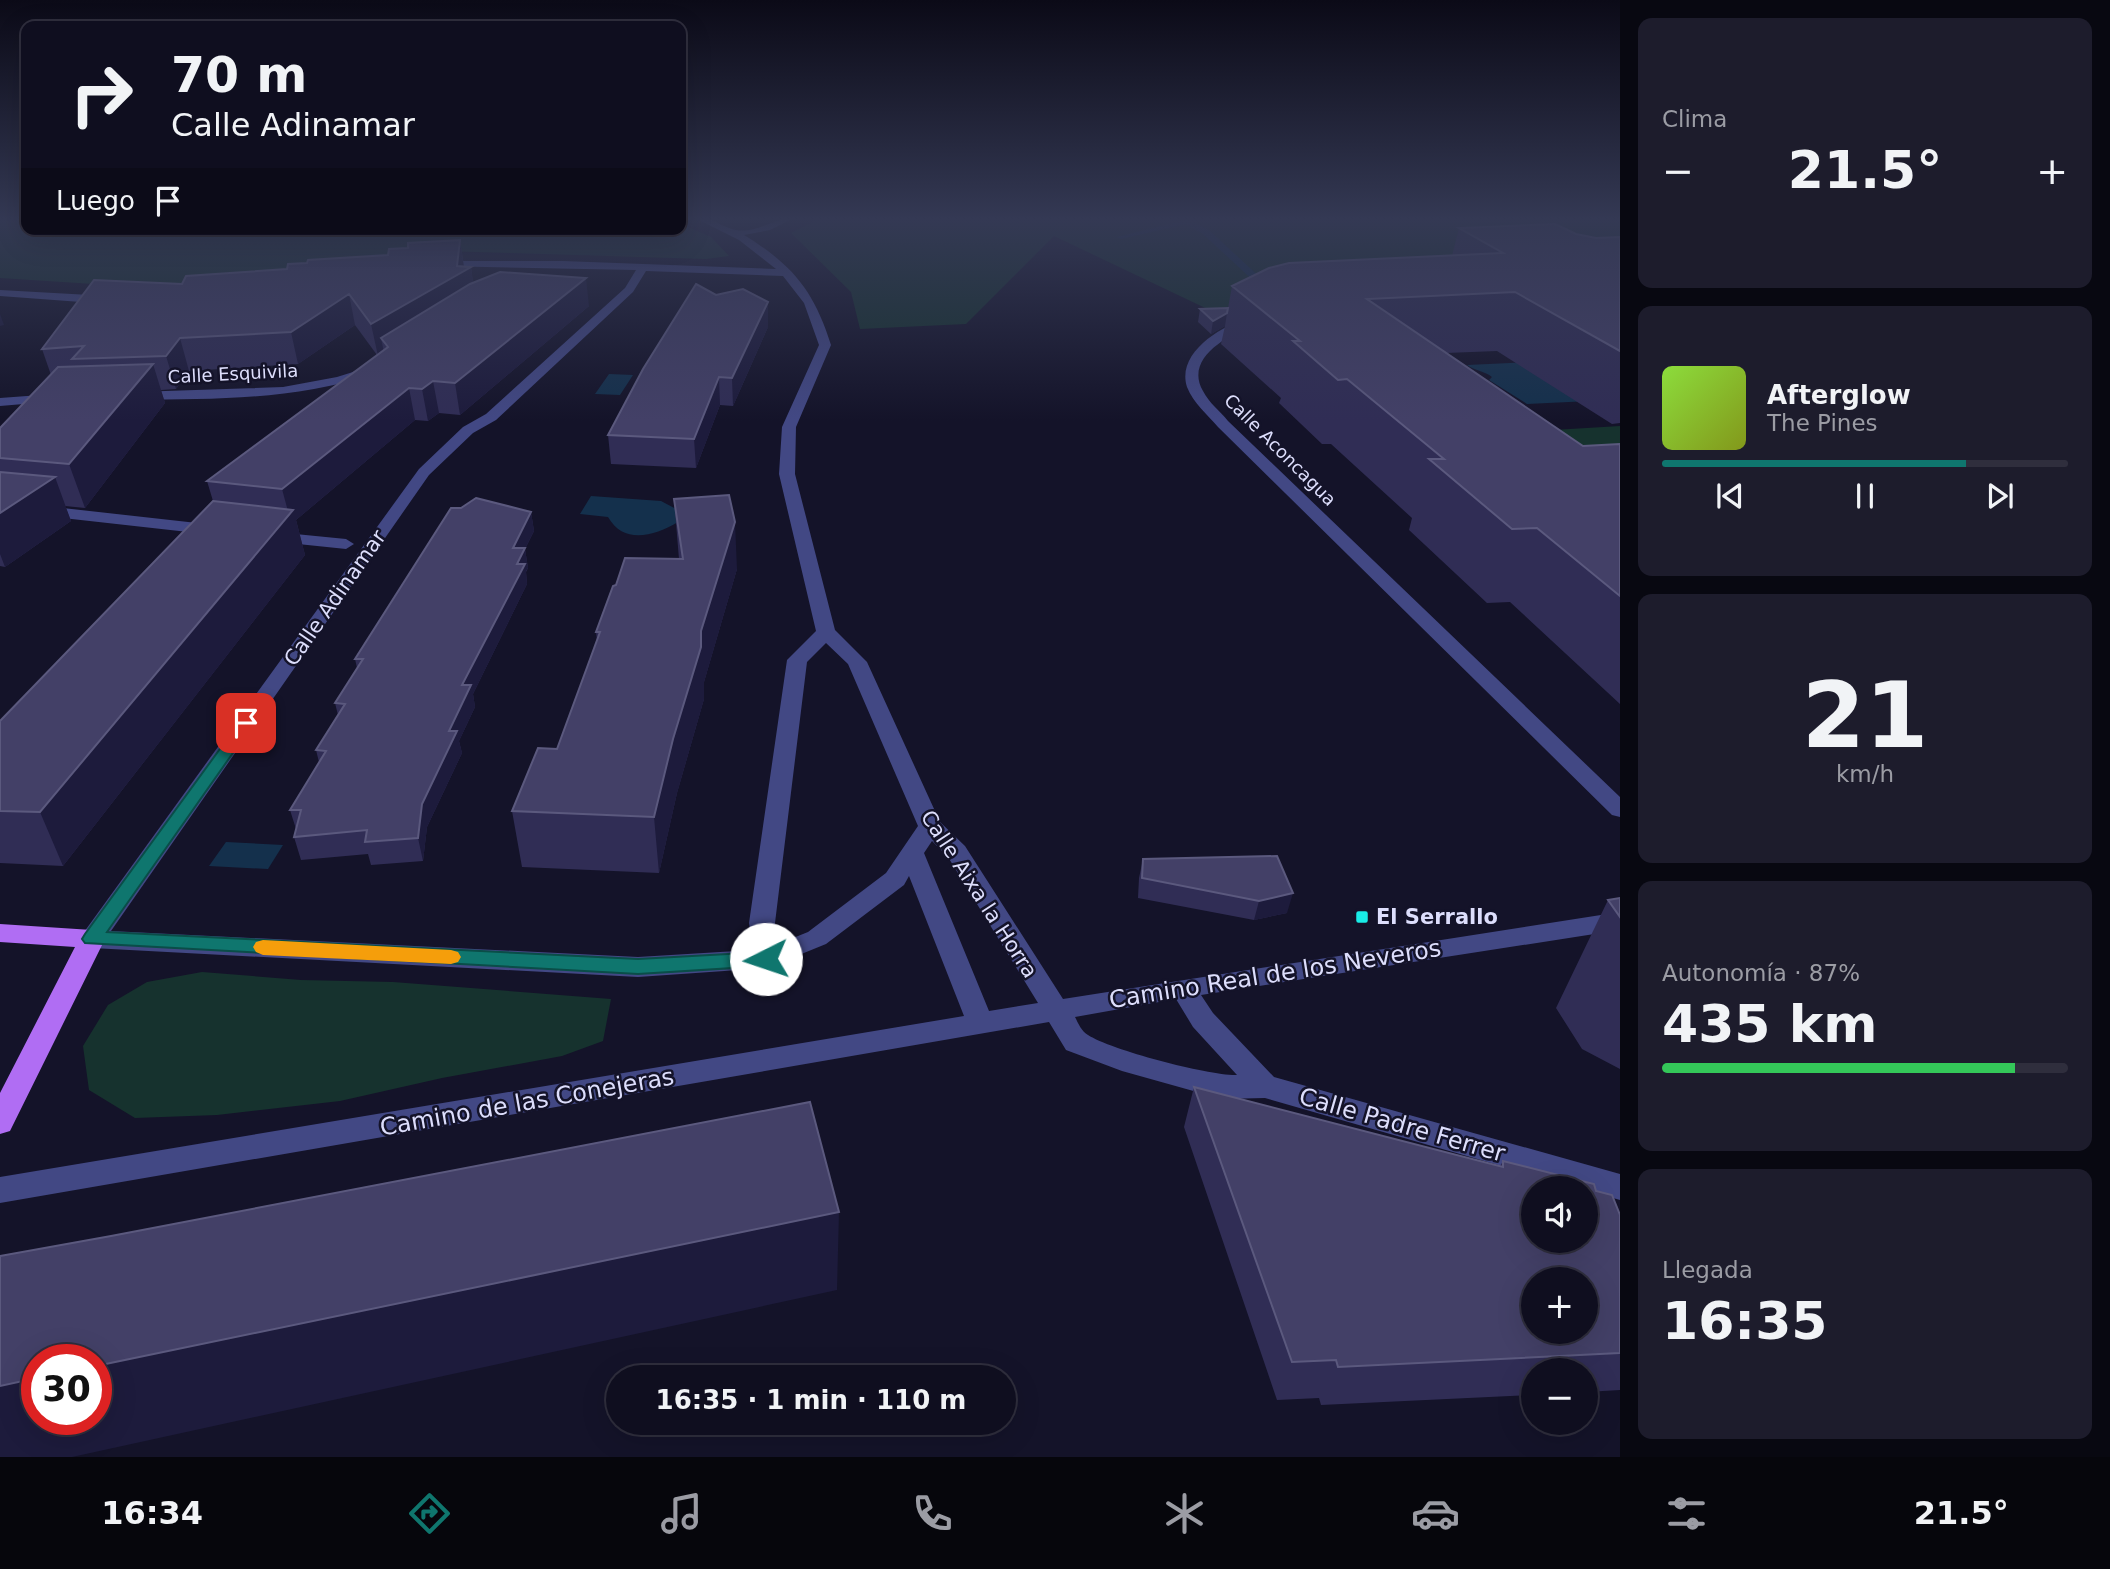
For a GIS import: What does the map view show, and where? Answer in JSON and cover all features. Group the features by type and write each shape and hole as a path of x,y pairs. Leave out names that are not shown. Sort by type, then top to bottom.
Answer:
{"main road":[{"path":"0,933 92,939"},
{"name":"Calle Adinamar","path":"0,1122 92,939"}],"street":[{"name":"Calle Adinamar","path":"92,939 424,472 468,430 491,417 632,285"},
{"path":"766,959 762,923 797,660 826,632 787,474 789,427 825,345 808,299 796,285"},
{"path":"0,293 125,301"},
{"name":"Calle Aconcagua","path":"1262,316 1222,334 1203,349 1194,367 1193,385 1223,424 1620,810"},
{"name":"Calle Esquivila","path":"116,397 284,392 346,380 378,366"},
{"path":"0,402 74,398"},
{"path":"0,506 227,531"},
{"path":"254,534 346,544"},
{"name":"Calle Aixa la Horra","path":"826,632 857,662 930,826 957,852 1054,1010"},
{"path":"92,939 638,967 766,959 817,938 895,878 930,826"},
{"name":"Calle Aixa la Horra","path":"912,853 980,1021"},
{"name":"Camino Real de los Neveros","path":"1054,1010 1620,921"},
{"path":"1183,988 1203,1020 1265,1086"},
{"name":"Camino de las Conejeras","path":"0,1190 634,1084 1054,1010"},
{"name":"Calle Padre Ferrer","path":"1054,1010 1076,1042 1132,1063 1222,1087 1265,1086 1620,1186"}],"green space":[{"path":"109,285 185,285 140,287"},
{"path":"844,285 1005,285 966,324 860,329 851,292"},
{"path":"1157,285 1460,285 1220,315"},
{"path":"1620,426 1620,480 1521,432"},
{"path":"202,972 301,980 393,982 611,999 603,1041 562,1056 442,1078 340,1101 217,1115 135,1118 89,1090 83,1046 108,1005 147,982"}],"water":[{"path":"1529,362 1590,401 1527,404 1489,380 1492,377 1489,375 1467,365"},
{"path":"609,374 633,375 620,395 595,394"},
{"path":"591,496 661,501 678,510 678,522 650,534 631,535 622,532 608,517 580,514"},
{"path":"226,842 283,845 268,869 209,866"}],"building":[{"path":"90,285 439,285 371,324 349,294 291,332 180,338 166,356 72,359 84,346 42,349"},
{"path":"468,285 577,285 455,383 433,381 422,389 409,388 282,489 207,481 388,347 381,338"},
{"path":"695,285 716,295 743,289 768,302 732,378 719,377 694,439 608,435 643,369"},
{"path":"1620,285 1620,351 1515,292 1367,299 1583,446 1620,444 1620,596 1537,528 1512,529 1429,459 1444,459 1347,379 1338,380 1293,341 1300,341 1232,286"},
{"path":"1228,308 1227,313 1213,321 1200,309"},
{"path":"153,364 69,464 0,458 0,428 58,367"},
{"path":"0,472 55,477 0,513"},
{"path":"729,495 735,522 701,631 701,647 673,739 654,817 512,811 538,748 557,749 600,632 596,632 625,558 683,559 674,499"},
{"path":"476,498 531,512 513,548 525,548 517,564 525,564 462,685 471,685 449,731 457,731 422,804 418,838 365,842 367,830 294,837 301,810 290,810 326,751 316,750 345,704 335,703 363,659 355,659 451,508 461,508"},
{"path":"213,501 293,510 40,812 0,811 0,721"},
{"path":"1277,856 1293,893 1259,901 1142,878 1143,859"},
{"path":"1620,898 1620,917 1608,900"},
{"path":"1194,1087 1503,1167 1503,1161 1562,1176 1521,1176 1521,1253 1598,1253 1598,1192 1612,1195 1620,1215 1620,1353 1338,1367 1336,1360 1292,1362"},
{"path":"810,1102 839,1212 112,1363 112,1344 21,1344 21,1381 0,1386 0,1256"}],"waterway":[{"path":"1265,285 1270,288"}],"slow traffic":[{"path":"263,947 451,957"}],"place":[{"name":"El Serrallo","path":"1362,917"}],"route":[{"path":"246,723 92,939 638,967 766,959"}]}
